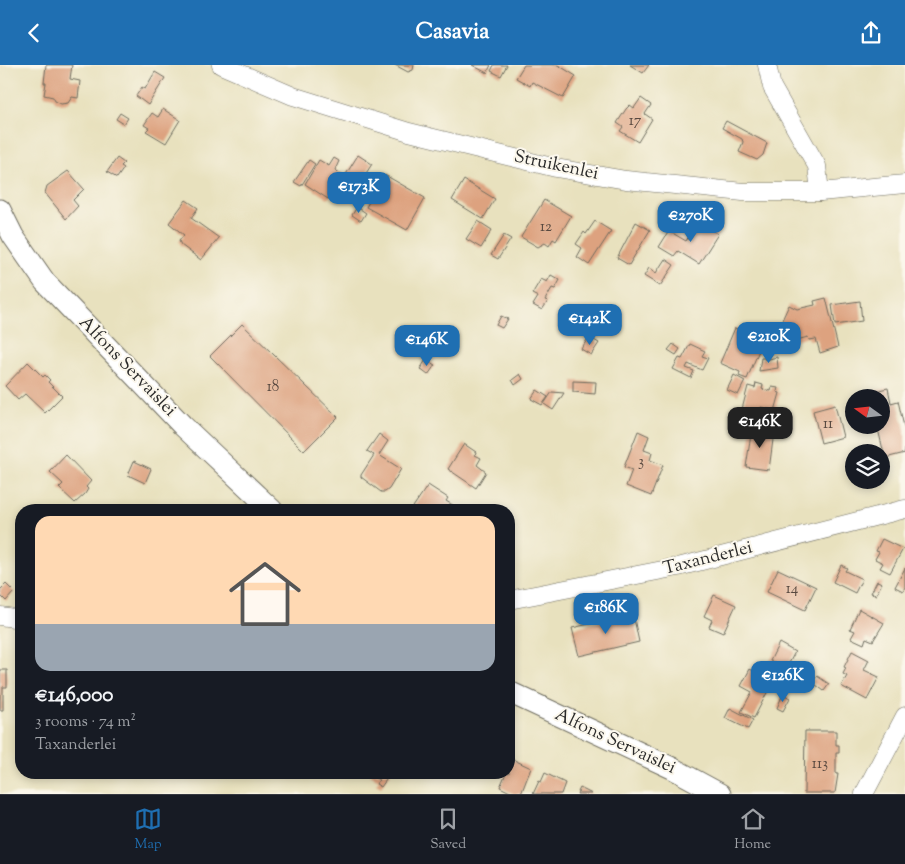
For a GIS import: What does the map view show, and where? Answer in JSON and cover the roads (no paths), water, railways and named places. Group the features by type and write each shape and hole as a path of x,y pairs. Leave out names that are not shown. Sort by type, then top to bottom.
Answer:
{"street":[{"name":"Struikenlei","path":"221,65 294,95 409,132 556,168 626,180 744,192 820,192 905,184"},
{"path":"767,65 772,87 817,166 820,192"},
{"name":"Alfons Servaislei","path":"0,210 13,236 45,281 183,426 266,504"},
{"name":"Taxanderlei","path":"515,599 678,567 905,509"},
{"path":"0,616 15,618"},
{"name":"Alfons Servaislei","path":"515,695 672,768 720,794"},
{"path":"864,794 905,716"}]}
